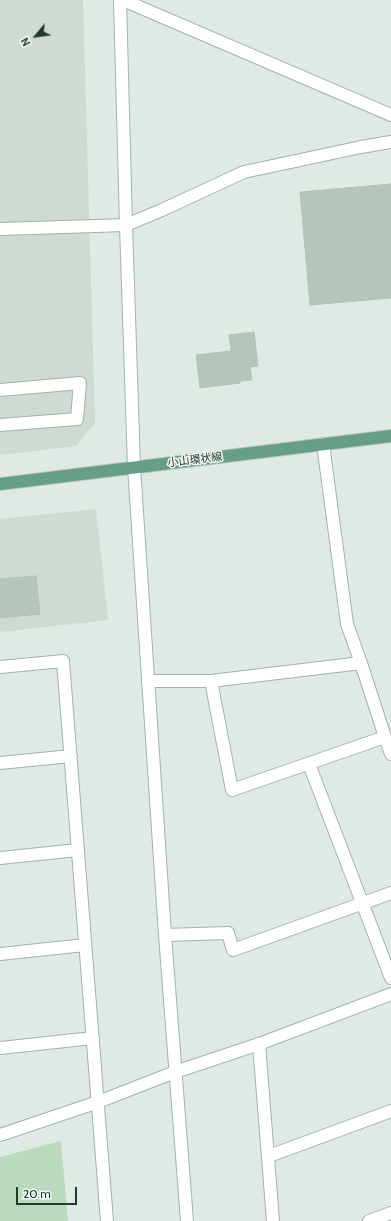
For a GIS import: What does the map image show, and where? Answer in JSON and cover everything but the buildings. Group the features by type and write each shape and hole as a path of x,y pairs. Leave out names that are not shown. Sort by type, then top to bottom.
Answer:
{"main road":[{"name":"小山環状線","path":"0,484 391,436"}],"street":[{"path":"188,1221 165,935 134,467 126,225 121,0 391,115"},
{"path":"0,229 126,225 244,172 391,142"},
{"path":"0,390 80,383 77,419 0,424"},
{"path":"323,444 347,624 391,754"},
{"path":"0,667 62,661 71,756 107,1221"},
{"path":"148,681 211,681 361,663"},
{"path":"211,681 232,790 385,737"},
{"path":"0,763 71,756"},
{"path":"309,764 391,978"},
{"path":"0,858 78,850"},
{"path":"165,935 228,934 233,950 391,893"},
{"path":"0,954 86,945"},
{"path":"0,1136 98,1102 175,1072 259,1044 391,994"},
{"path":"0,1048 93,1038"},
{"path":"259,1044 273,1221"},
{"path":"268,1156 391,1111"},
{"path":"369,1221 391,1213"}],"shaded area":[{"path":"0,0 83,0 95,423 76,446 0,455"},
{"path":"96,509 108,620 0,632 0,519"}],"green space":[{"path":"61,1141 68,1221 0,1221 0,1157"}]}
